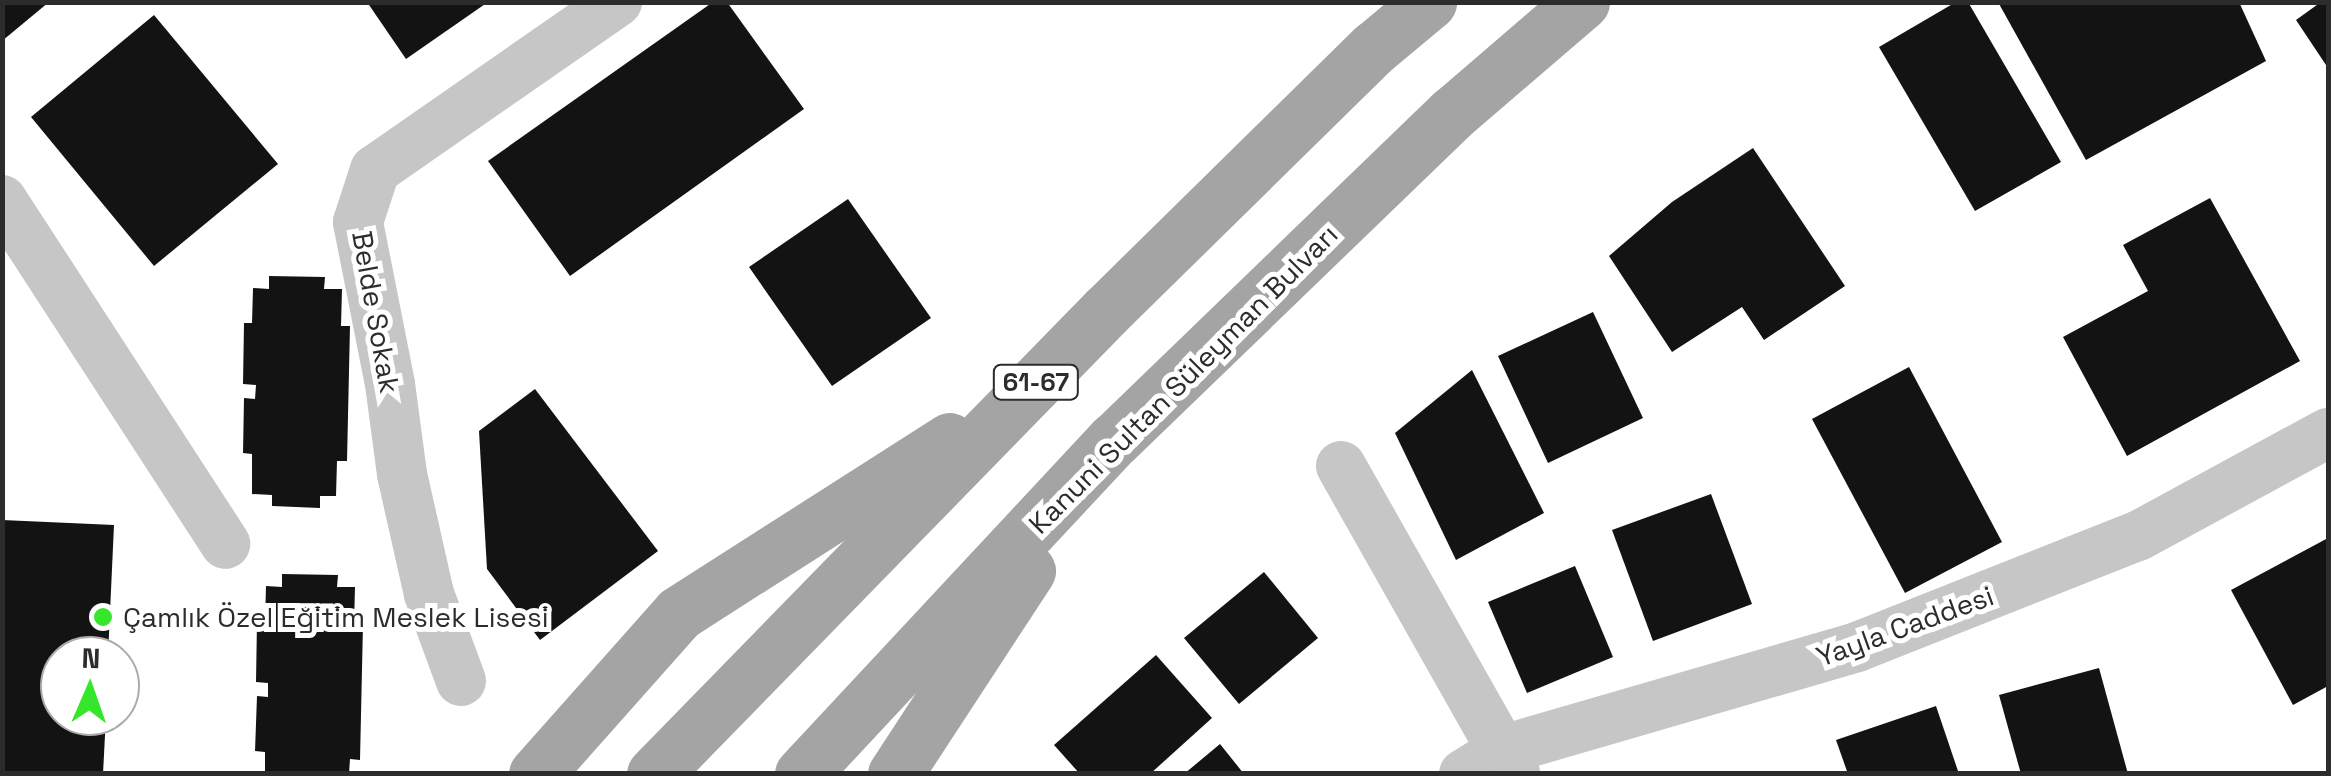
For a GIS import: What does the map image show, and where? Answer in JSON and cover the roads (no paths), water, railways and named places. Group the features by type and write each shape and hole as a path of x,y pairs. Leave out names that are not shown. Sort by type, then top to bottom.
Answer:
{"main road":[{"name":"61-67","path":"654,774 1028,390 1374,48 1429,2"},
{"name":"Kanuni Sultan Süleyman Bulvarı","path":"802,774 1114,440 1454,112 1580,7"},
{"name":"61-67","path":"536,774 679,612 1028,390"},
{"path":"895,774 1114,440"}],"street":[{"name":"Belde Sokak","path":"462,681 429,594 402,474 390,384 358,222 375,170 617,2"},
{"path":"2,200 224,544"},
{"name":"Yayla Caddesi","path":"1494,766 1857,647 2138,536 2328,433"},
{"path":"1342,466 1494,766"}],"place":[{"name":"Çamlık Özel Eğitim Meslek Lisesi","path":"103,617"}]}
